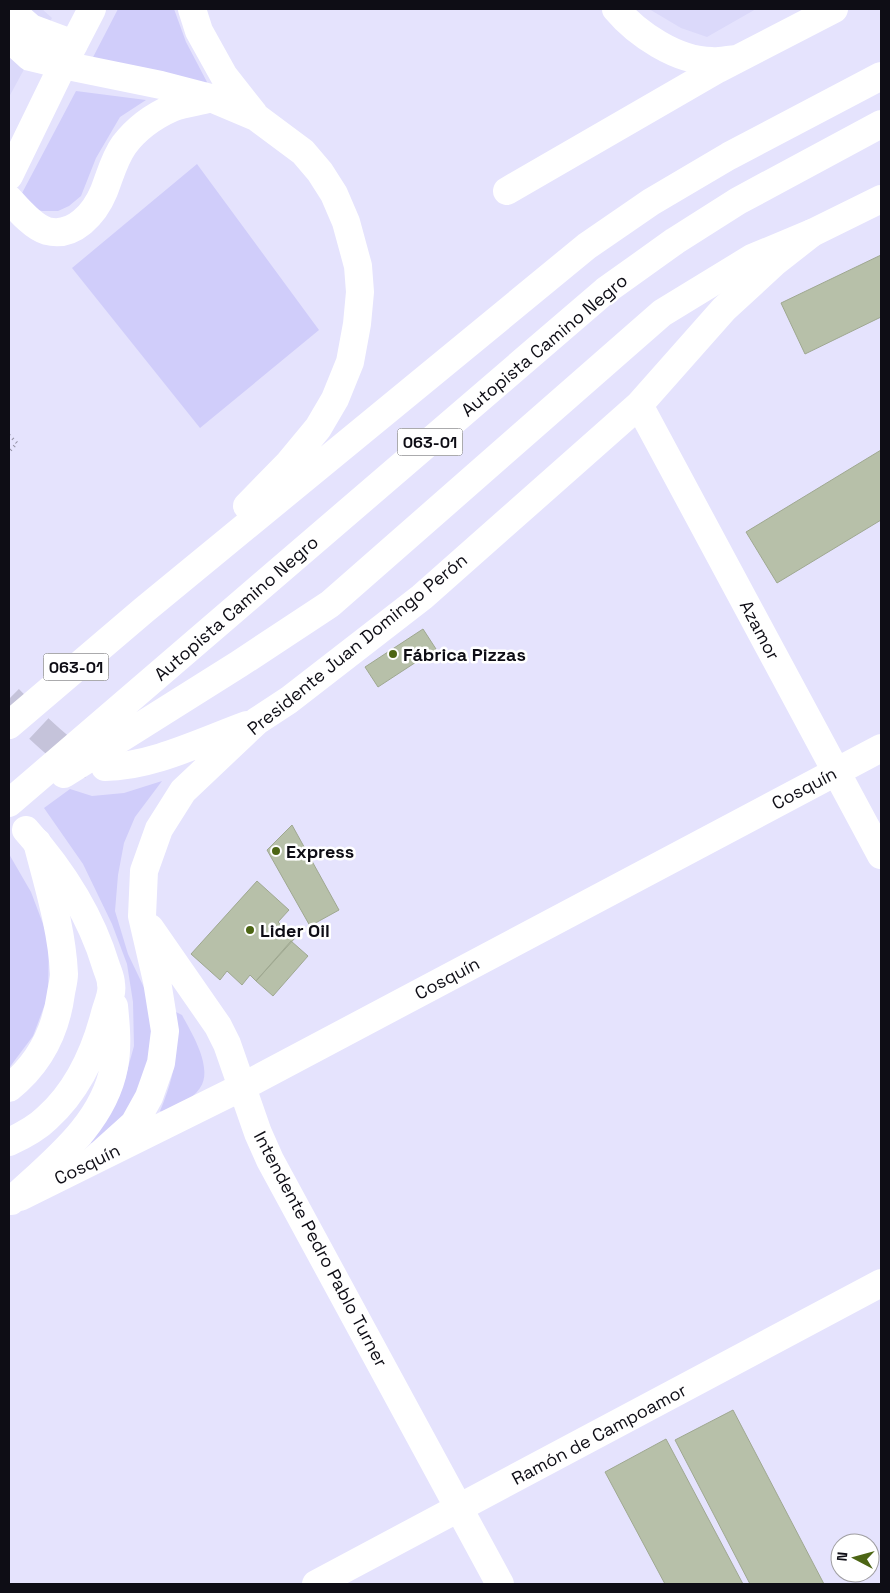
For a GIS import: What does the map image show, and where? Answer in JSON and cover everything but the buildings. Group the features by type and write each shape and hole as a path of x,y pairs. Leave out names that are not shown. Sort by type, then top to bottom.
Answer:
{"main road":[{"path":"10,9 31,28 68,54 161,85 211,98 256,117 303,152 320,172 334,194 346,222 358,266 360,292 357,324 350,362 335,399 318,428 289,463 144,610"},
{"path":"9,176 92,9"},
{"path":"192,9 199,31 224,76 256,117"},
{"path":"616,9 628,23 658,45 685,56 711,62 740,58"},
{"path":"508,191 740,58 834,9"},
{"path":"9,38 30,57 68,54"},
{"name":"063-01","path":"9,725 144,610 587,246 651,202 729,156 881,76"},
{"path":"9,199 28,219 46,231 64,231 81,224 93,212 104,192 111,170 124,146 145,123 172,108 211,98"},
{"name":"Autopista Camino Negro","path":"9,803 604,291 675,241 738,202 881,124"},
{"name":"Presidente Juan Domingo Perón","path":"95,1159 134,1124 149,1098 161,1063 165,1031 157,982 142,916 144,871 159,829 183,791 258,721 289,700 422,597 639,405 724,309 774,262 812,233 881,199"},
{"path":"24,827 84,761 239,664 330,604 662,313 752,258 812,233"},
{"name":"Azamor","path":"639,405 881,855"},
{"path":"105,767 123,767 167,755 258,721"},
{"name":"Cosquín","path":"10,1202 242,1087 881,748"},
{"path":"10,1202 79,1136 102,1103 114,1067 116,1030 112,986 101,948 61,874 24,827"},
{"path":"9,1088 27,1071 46,1044 58,1014 64,976 58,927 24,827"},
{"name":"Intendente Pedro Pablo Turner","path":"142,916 218,1026 227,1044 258,1132 270,1160 500,1584"},
{"path":"9,1142 25,1134 46,1119 67,1096 84,1069 101,1029 112,986"},
{"name":"Ramón de Campoamor","path":"316,1584 881,1283"}],"path":[{"path":"9,435 17,443 9,452"}],"shaded area":[{"path":"9,9 42,9 52,18 9,97"},
{"path":"118,9 174,9 186,42 207,82 205,84 90,63"},
{"path":"649,9 756,9 707,37 681,28"},
{"path":"76,91 146,100 120,117 96,158 81,196 69,206 58,211 42,211 30,208 21,195"},
{"path":"197,164 319,330 200,428 72,268"},
{"path":"162,781 135,817 124,843 118,875 115,911 128,954 149,998 153,1030 151,1069 139,1100 93,1144 89,1141 124,1082 134,1046 133,1002 127,964 112,924 83,864 44,808 70,789 92,796 124,793"},
{"path":"9,854 31,892 49,940 48,996 33,1036 9,1068"},
{"path":"176,1012 182,1015 200,1050 203,1061 204,1080 193,1096 165,1114 160,1111 169,1087 176,1052 173,1014"}],"tunnel":[{"path":"9,699 58,746 80,761 88,764"}],"place":[{"name":"Fábrica Pizzas","path":"393,654"},
{"name":"Express","path":"276,851"},
{"name":"Lider Oil","path":"250,930"}]}
